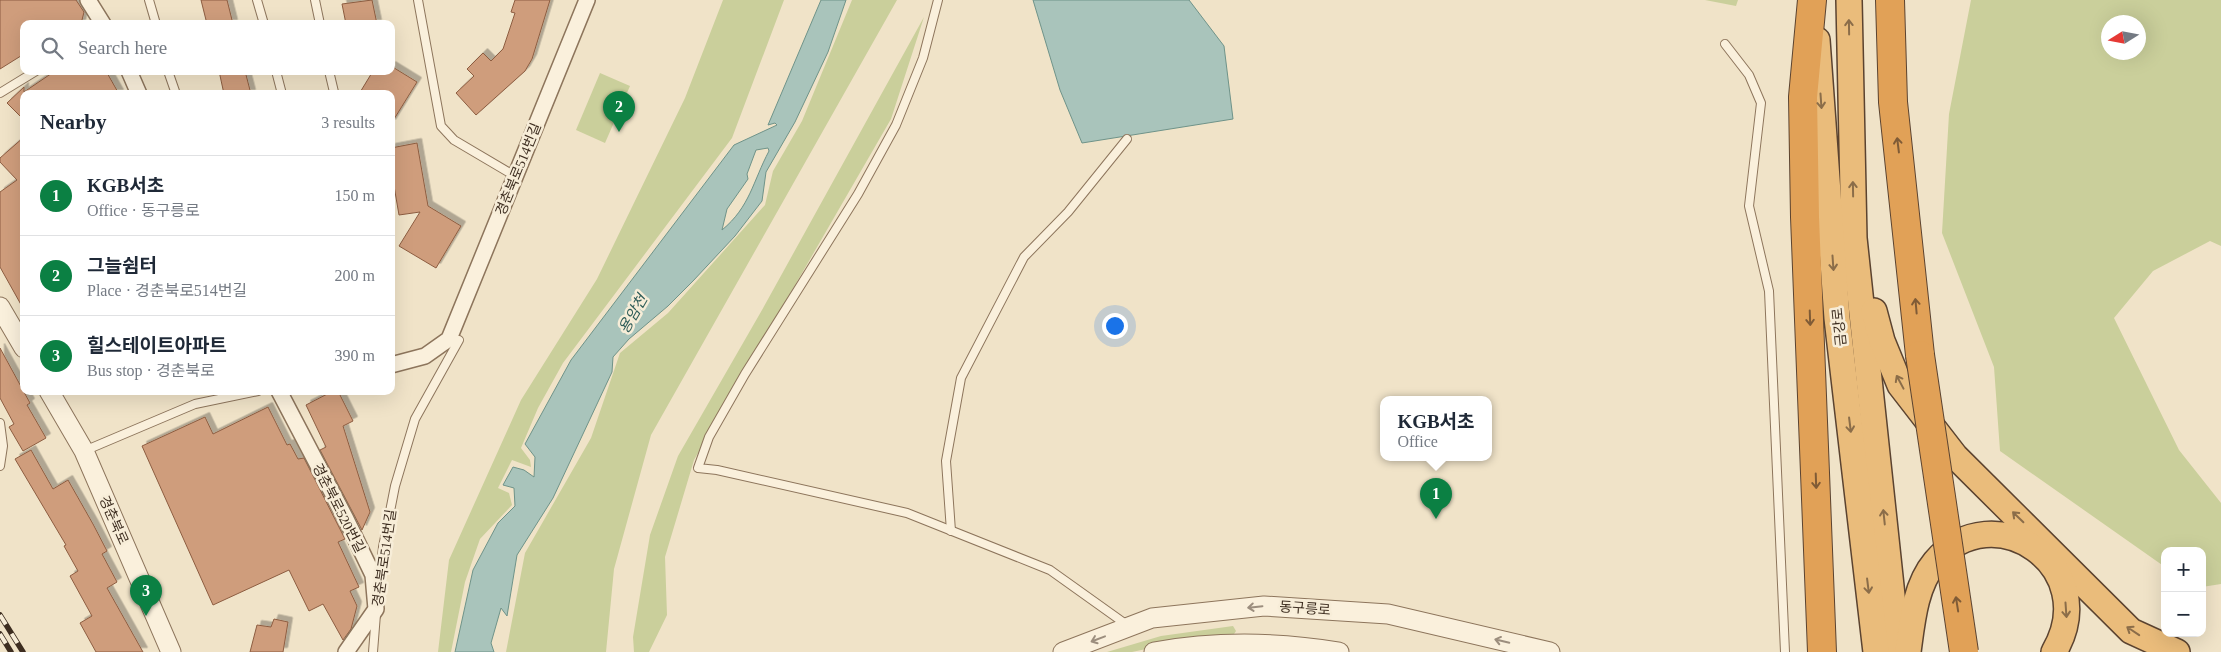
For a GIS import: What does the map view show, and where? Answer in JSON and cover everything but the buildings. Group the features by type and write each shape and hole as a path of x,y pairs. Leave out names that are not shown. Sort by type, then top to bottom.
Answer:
{"highway":[{"path":"1812,0 1803,97 1805,217 1822,652"},
{"name":"금강로","path":"1817,0 1817,50 1837,318 1876,652"},
{"name":"금강로","path":"1849,0 1854,238 1898,652"},
{"path":"1890,0 1893,102 1920,355 1964,652"},
{"path":"1854,238 1882,341 1900,385 1955,456 2131,632 2176,652"},
{"path":"1908,652 1919,593 1934,563 1950,546 1979,535 2025,541 2047,557 2055,568 2062,585 2067,618 2063,636 2054,652"}],"street":[{"path":"88,0 100,20"},
{"name":"경춘북로514번길","path":"449,338 587,0"},
{"path":"130,75 138,90"},
{"path":"0,308 20,341"},
{"path":"395,364 425,356 449,338"},
{"name":"경춘북로","path":"51,395 84,451 171,652"},
{"name":"경춘북로520번길","path":"281,395 373,575 376,609"},
{"name":"동구릉로","path":"1063,652 1152,618 1264,606 1388,614 1550,652"},
{"path":"346,652 376,609"},
{"path":"1154,652 1199,646 1262,644 1339,652"}],"lane":[{"path":"150,0 155,20"},
{"path":"257,0 263,20"},
{"path":"315,0 319,20"},
{"path":"418,0 442,126 454,140 515,176"},
{"path":"938,0 924,58 896,125 858,194 713,429 698,468 717,470 907,513 1050,570 1129,626"},
{"path":"1725,44 1749,74 1761,104 1749,206 1769,291 1785,652"},
{"path":"0,93 29,75"},
{"path":"169,75 175,90"},
{"path":"277,75 281,90"},
{"path":"330,75 334,90"},
{"path":"951,530 946,461 961,378 1024,257 1068,212 1127,139"},
{"name":"경춘북로514번길","path":"373,652 383,547 395,486 415,419 460,340 449,338"},
{"path":"84,451 195,404 239,395"},
{"path":"0,423 3,446 0,466"}],"green space":[{"path":"723,0 784,0 732,138 563,363 538,408 521,448 530,460 531,467 512,460 498,488 509,493 512,505 480,539 465,582 451,652 438,652 449,560 521,400 597,279 685,98"},
{"path":"852,0 897,0 651,435 614,569 606,652 506,652 525,553 591,438 620,353 668,313 765,205 773,171 802,121"},
{"path":"1705,0 1738,0 1736,6"},
{"path":"1971,0 2221,0 2221,246 2210,241 2153,271 2114,318 2179,450 2221,503 2221,584 2206,586 2206,547 2161,547 2161,564 2000,451 1994,367 1942,233 1949,114"},
{"path":"924,17 891,119 694,460 665,557 667,615 649,652 634,652 633,637 650,535 678,456 762,310"},
{"path":"600,73 630,86 605,143 576,130"},
{"path":"1233,626 1236,631 1234,634 1197,638 1132,652 1107,652 1161,636"}],"water":[{"name":"용암천","path":"821,0 846,0 828,52 795,122 766,172 762,201 735,236 693,281 668,306 629,339 613,357 612,372 553,498 517,555 507,616 501,608 491,643 494,652 455,652 473,570 498,523 515,506 514,488 503,485 513,467 524,470 534,477 535,457 525,444 571,360 734,145 777,125 775,123 768,125","holes":["768,148 769,151 745,203 722,230 727,209 748,179 747,174 756,150"]},
{"path":"1033,0 1189,0 1224,46 1233,119 1082,143 1060,90"}],"railway":[{"path":"0,615 23,652"},
{"path":"0,634 11,652"}],"place":[{"name":"그늘쉼터","path":"619,132"},
{"name":"KGB서초","path":"1436,519"},
{"name":"힐스테이트아파트","path":"146,616"}]}
